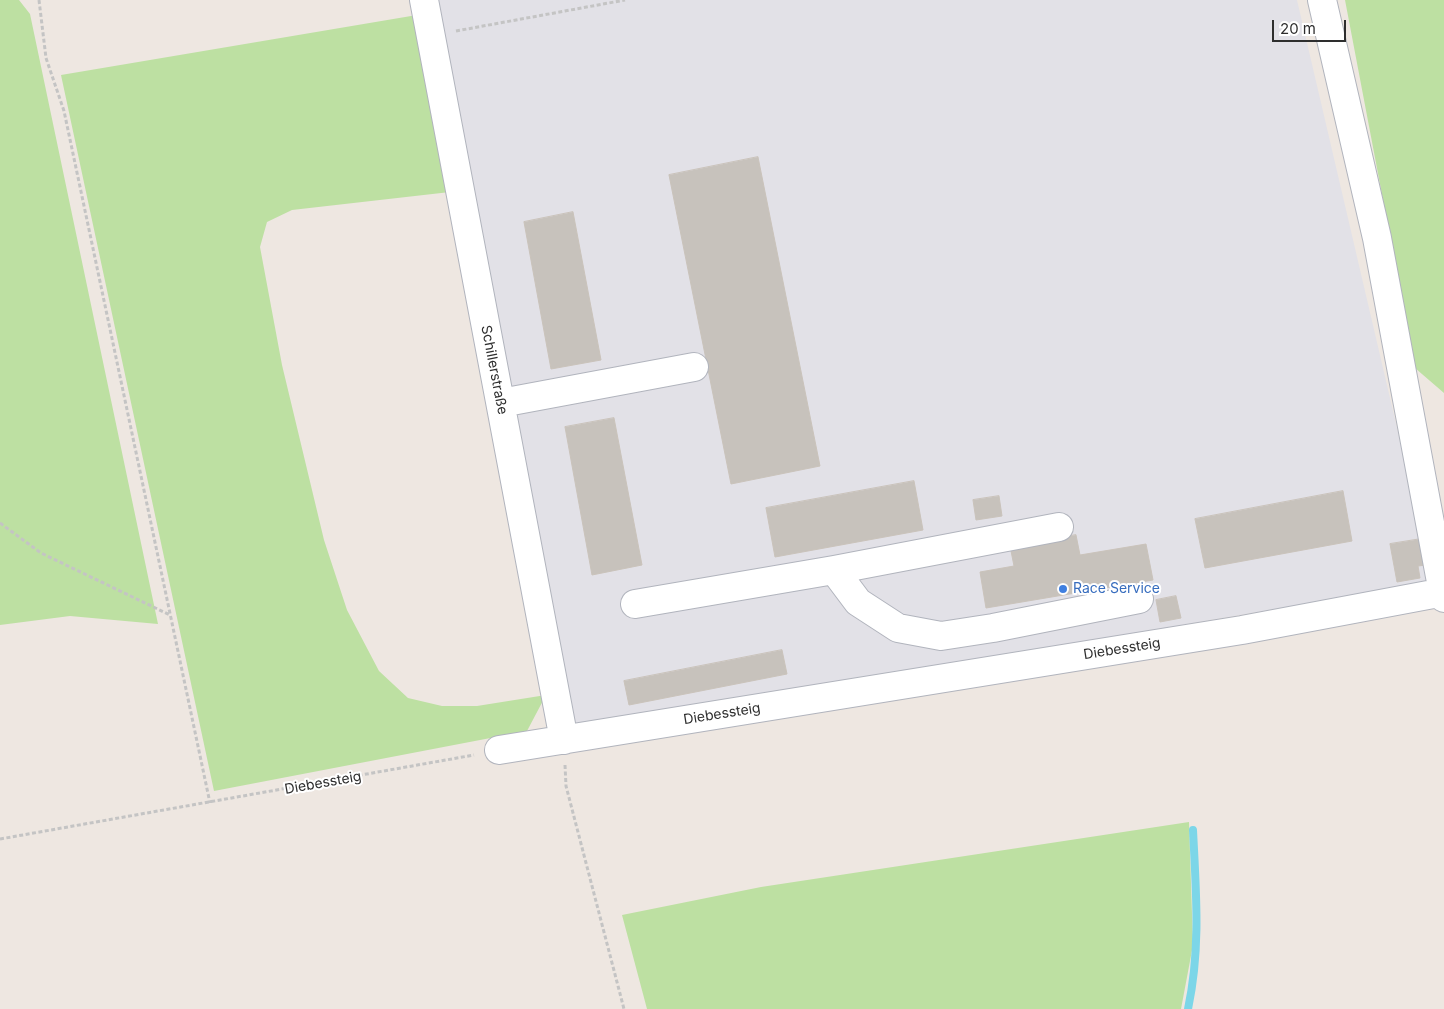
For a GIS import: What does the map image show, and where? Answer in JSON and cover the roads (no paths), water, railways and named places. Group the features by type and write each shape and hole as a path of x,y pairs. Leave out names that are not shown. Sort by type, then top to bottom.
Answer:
{"lane":[{"name":"Schillerstraße","path":"424,0 564,740"},
{"path":"1322,0 1377,238 1443,594"},
{"path":"501,403 694,368"},
{"path":"635,604 834,570 1059,527"},
{"path":"834,570 858,602 898,628 941,636 993,628 1139,599"},
{"name":"Diebessteig","path":"499,750 1242,630 1443,594"},
{"path":"993,628 1001,669"}],"waterway":[{"path":"1188,1009 1195,964 1196,942 1193,830"}],"place":[{"name":"Race Service","path":"1063,589"}]}
